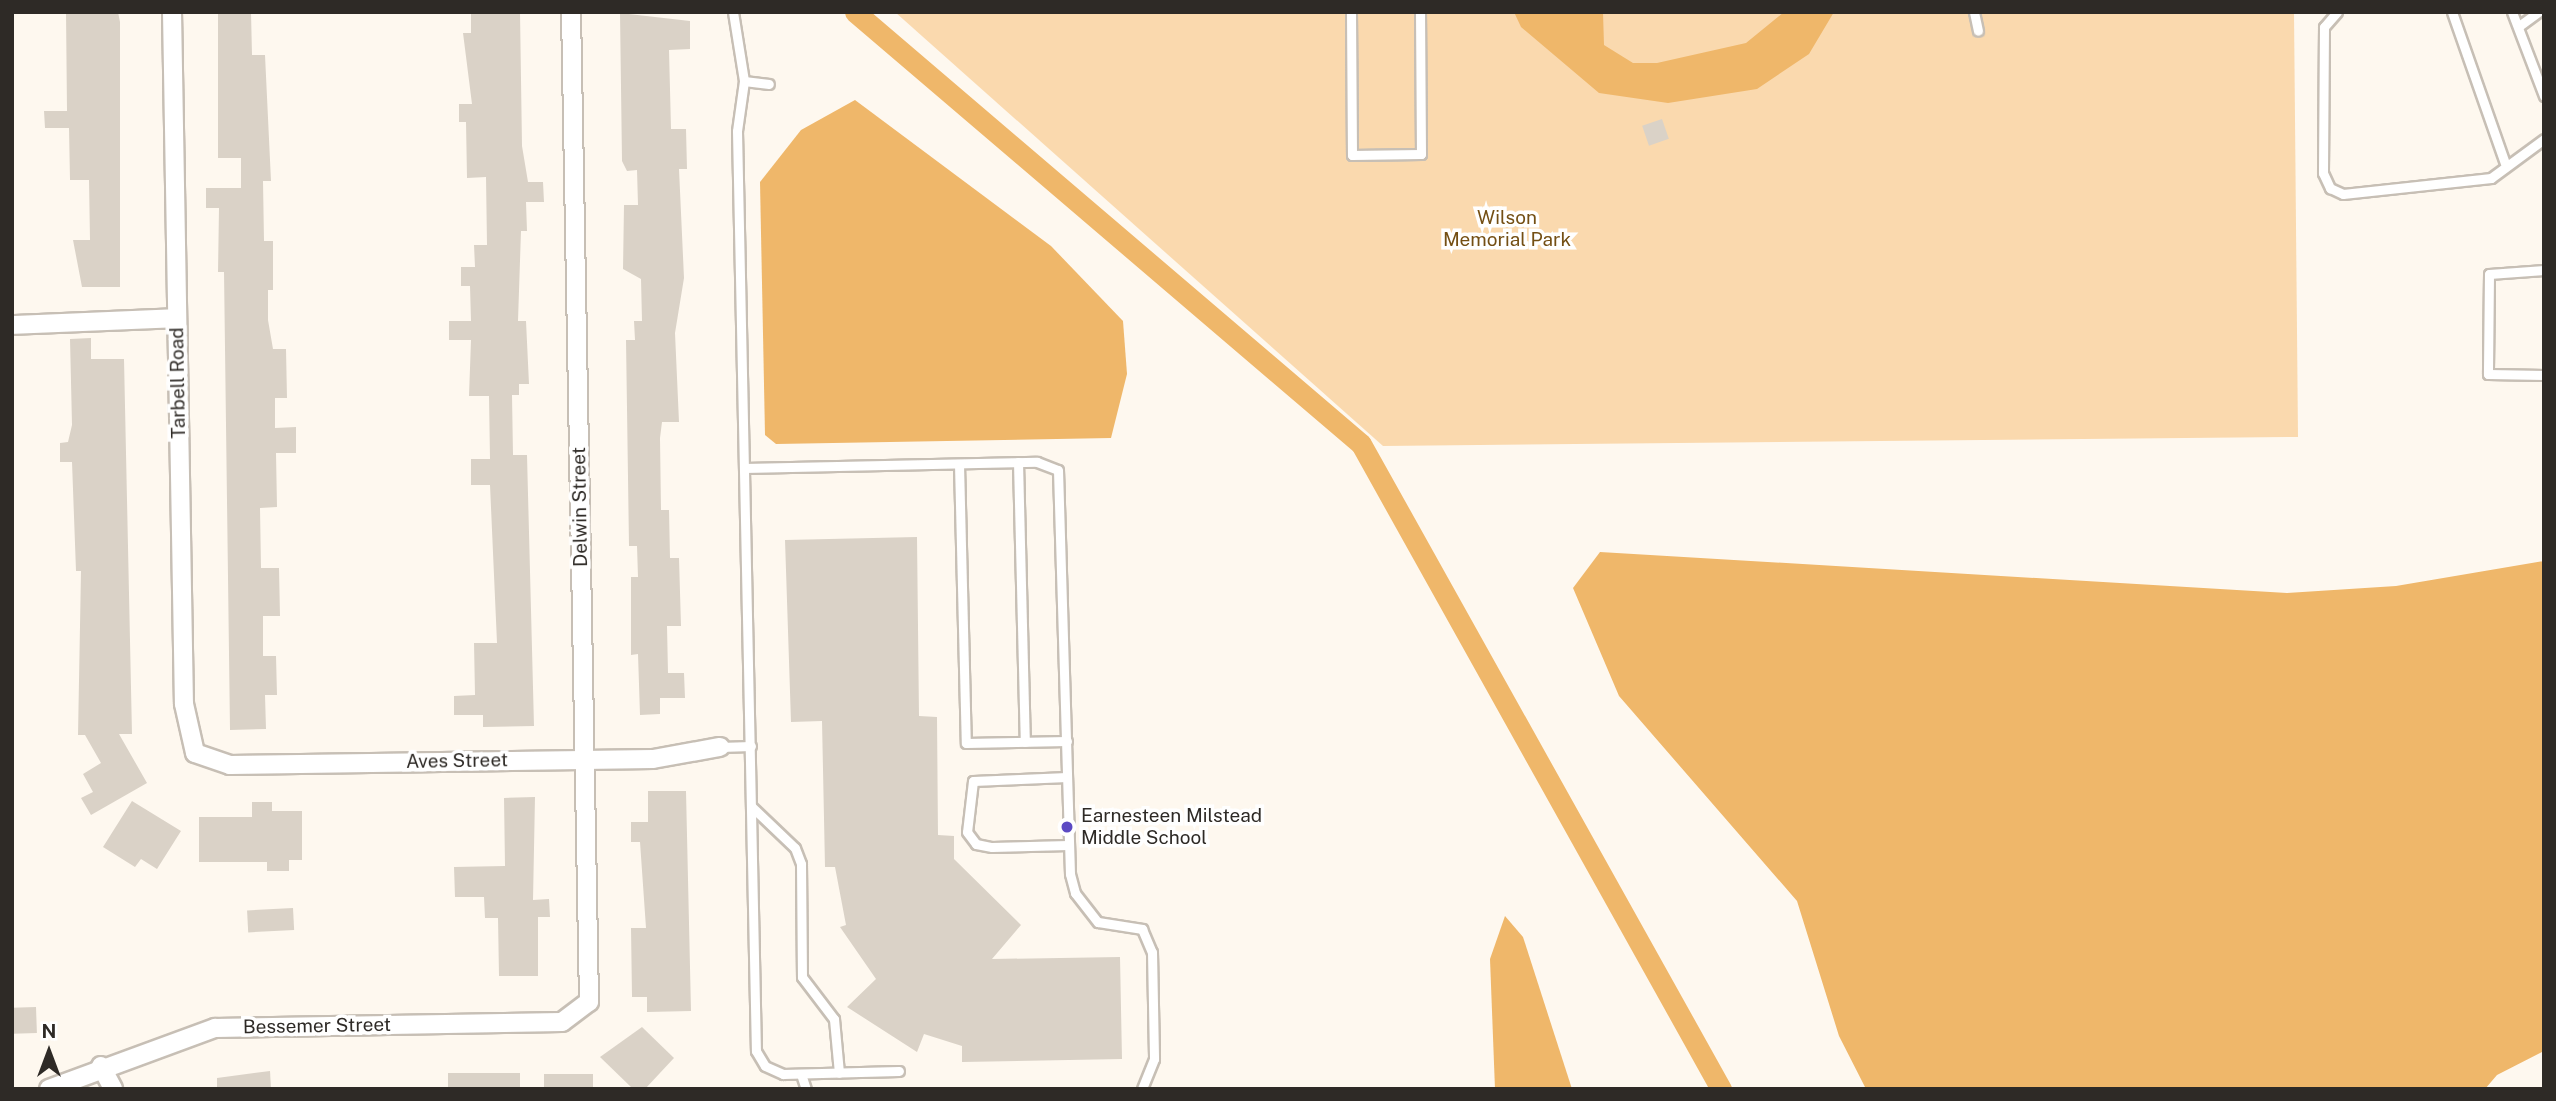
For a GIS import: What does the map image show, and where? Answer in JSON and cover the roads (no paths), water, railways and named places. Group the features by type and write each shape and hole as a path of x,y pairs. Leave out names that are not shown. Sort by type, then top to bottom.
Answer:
{"street":[{"name":"Tarbell Road","path":"172,12 184,704 195,753"},
{"name":"Delwin Street","path":"570,12 589,1002"},
{"path":"12,325 177,318"},
{"name":"Aves Street","path":"195,753 230,765 653,759 720,747"},
{"name":"Bessemer Street","path":"49,1089 101,1066 215,1028 562,1021 589,1002"},
{"path":"101,1066 113,1089"}],"lane":[{"path":"733,12 744,81 737,131 756,1051 765,1066 801,1074 899,1071"},
{"path":"1351,12 1352,155 1421,154 1420,12"},
{"path":"1974,12 1978,31"},
{"path":"2337,12 2324,27 2323,173 2330,188 2343,194 2491,178 2505,163 2544,139"},
{"path":"2452,12 2505,163"},
{"path":"2512,12 2544,96"},
{"path":"2519,26 2538,12"},
{"path":"744,81 769,84"},
{"path":"2544,271 2489,274 2488,374 2544,375"},
{"path":"744,467 1018,462 1050,465 1063,485 1068,845 1074,893 1098,922 1142,929 1152,952 1154,1059 1142,1089"},
{"path":"1018,462 1025,742"},
{"path":"959,464 966,743 1067,741"},
{"path":"720,747 751,746"},
{"path":"1067,777 973,781 967,832 976,844 992,847 1068,845"},
{"path":"752,807 798,856 802,977 834,1019 839,1073"},
{"path":"801,1074 806,1089"}],"waterway":[{"path":"855,12 1361,444 1721,1089"}],"place":[{"name":"Earnesteen Milstead Middle School","path":"1067,827"}],"park label":[{"name":"Wilson Memorial Park","path":"1507,229"}]}
